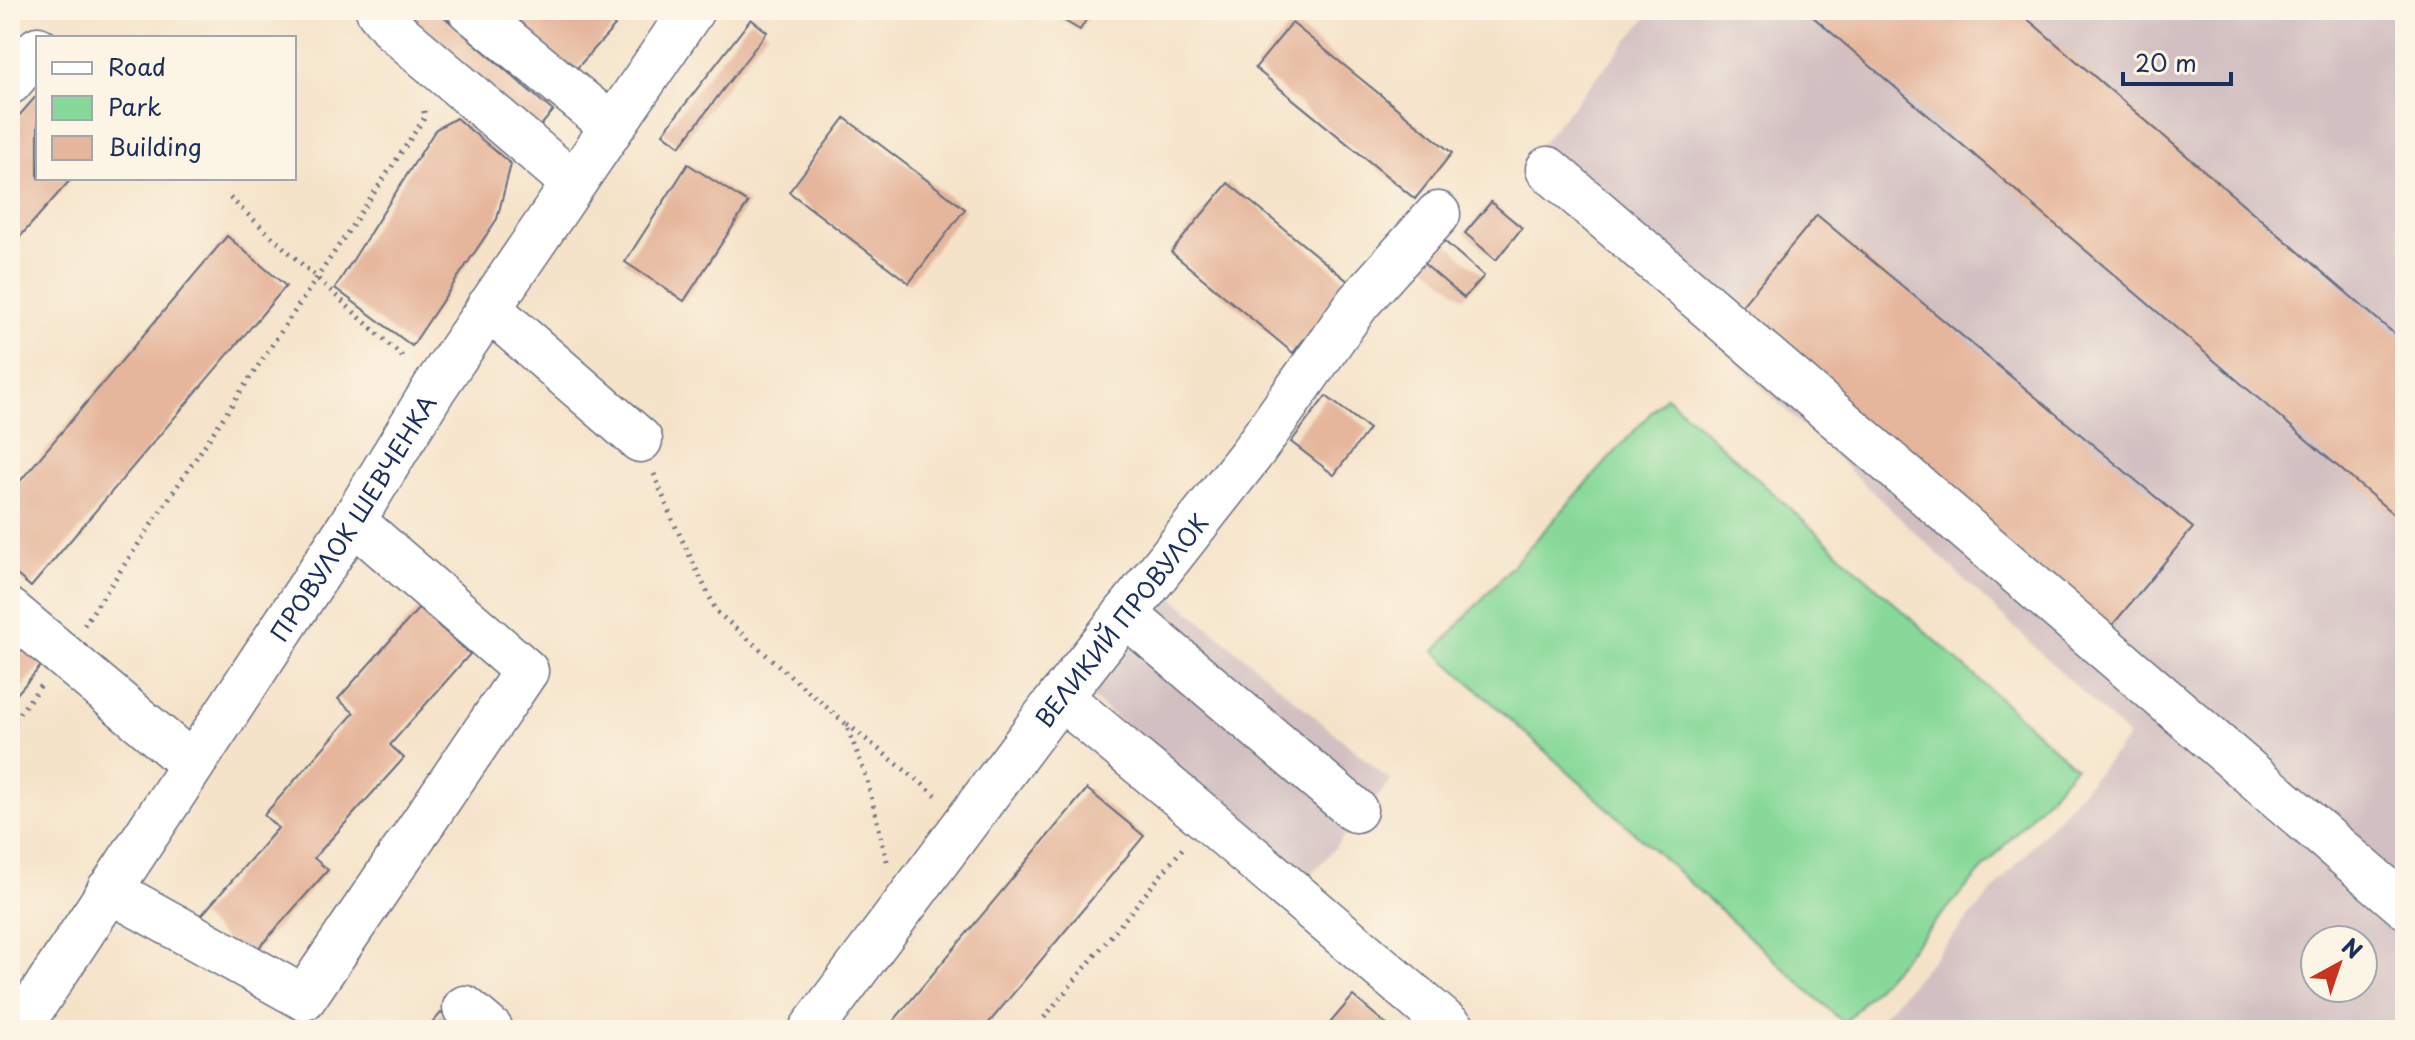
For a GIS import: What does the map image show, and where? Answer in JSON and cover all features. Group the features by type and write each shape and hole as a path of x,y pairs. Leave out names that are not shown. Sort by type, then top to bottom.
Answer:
{"street":[{"path":"378,10 394,30 573,183"},
{"path":"470,10 612,126"},
{"name":"ПРОВУЛОК ШЕВЧЕНКА","path":"18,1030 353,521 435,387 692,10"},
{"path":"10,82 36,52"},
{"path":"1548,169 2405,906"},
{"name":"ВЕЛИКИЙ ПРОВУЛОК","path":"811,1030 1060,697 1252,453 1358,303 1438,214"},
{"path":"488,308 640,440"},
{"path":"109,890 304,998 526,671 353,521"},
{"path":"10,611 192,764"},
{"path":"1125,614 1355,810"},
{"path":"1060,697 1454,1030"}],"path":[{"path":"10,726 63,657 425,117 422,104"},
{"path":"230,198 435,387"},
{"path":"640,440 672,519 717,612 846,724 968,820"},
{"path":"846,724 866,776 900,911"},
{"path":"1034,1030 1207,819"}],"shaded area":[{"path":"1653,10 2405,10 2405,1030 1870,1030 2129,737 1712,339 1522,166"},
{"path":"1167,592 1391,781 1307,880 1084,691"}],"green space":[{"path":"1666,396 2075,767 1844,1023 1435,651"}],"building":[{"path":"420,10 436,10 553,111 533,135 407,25"},
{"path":"495,10 598,10 615,26 569,77"},
{"path":"1046,10 1092,10 1080,30"},
{"path":"1805,10 2017,10 2405,343 2405,524"},
{"path":"751,19 767,32 680,146 663,133"},
{"path":"1292,23 1452,153 1415,199 1255,68"},
{"path":"36,96 36,180 70,180 10,248 10,126"},
{"path":"456,118 511,164 497,219 412,346 335,288 436,129"},
{"path":"845,118 965,209 909,283 789,192"},
{"path":"688,164 748,203 684,301 625,262"},
{"path":"1228,183 1350,283 1293,353 1171,252"},
{"path":"1491,202 1522,228 1496,260 1465,233"},
{"path":"1817,215 2193,528 2110,628 1734,315"},
{"path":"227,236 286,286 31,587 10,569 10,493"},
{"path":"1442,239 1484,276 1464,298 1422,262"},
{"path":"1326,396 1369,429 1334,475 1291,442"},
{"path":"419,608 470,654 390,745 404,758 314,858 328,870 248,960 200,917 278,828 264,815 354,713 338,699"},
{"path":"10,630 46,660 10,702"},
{"path":"1087,789 1144,836 983,1030 886,1030"},
{"path":"1353,996 1393,1030 1324,1030"},
{"path":"441,1013 462,1030 426,1030"}]}
